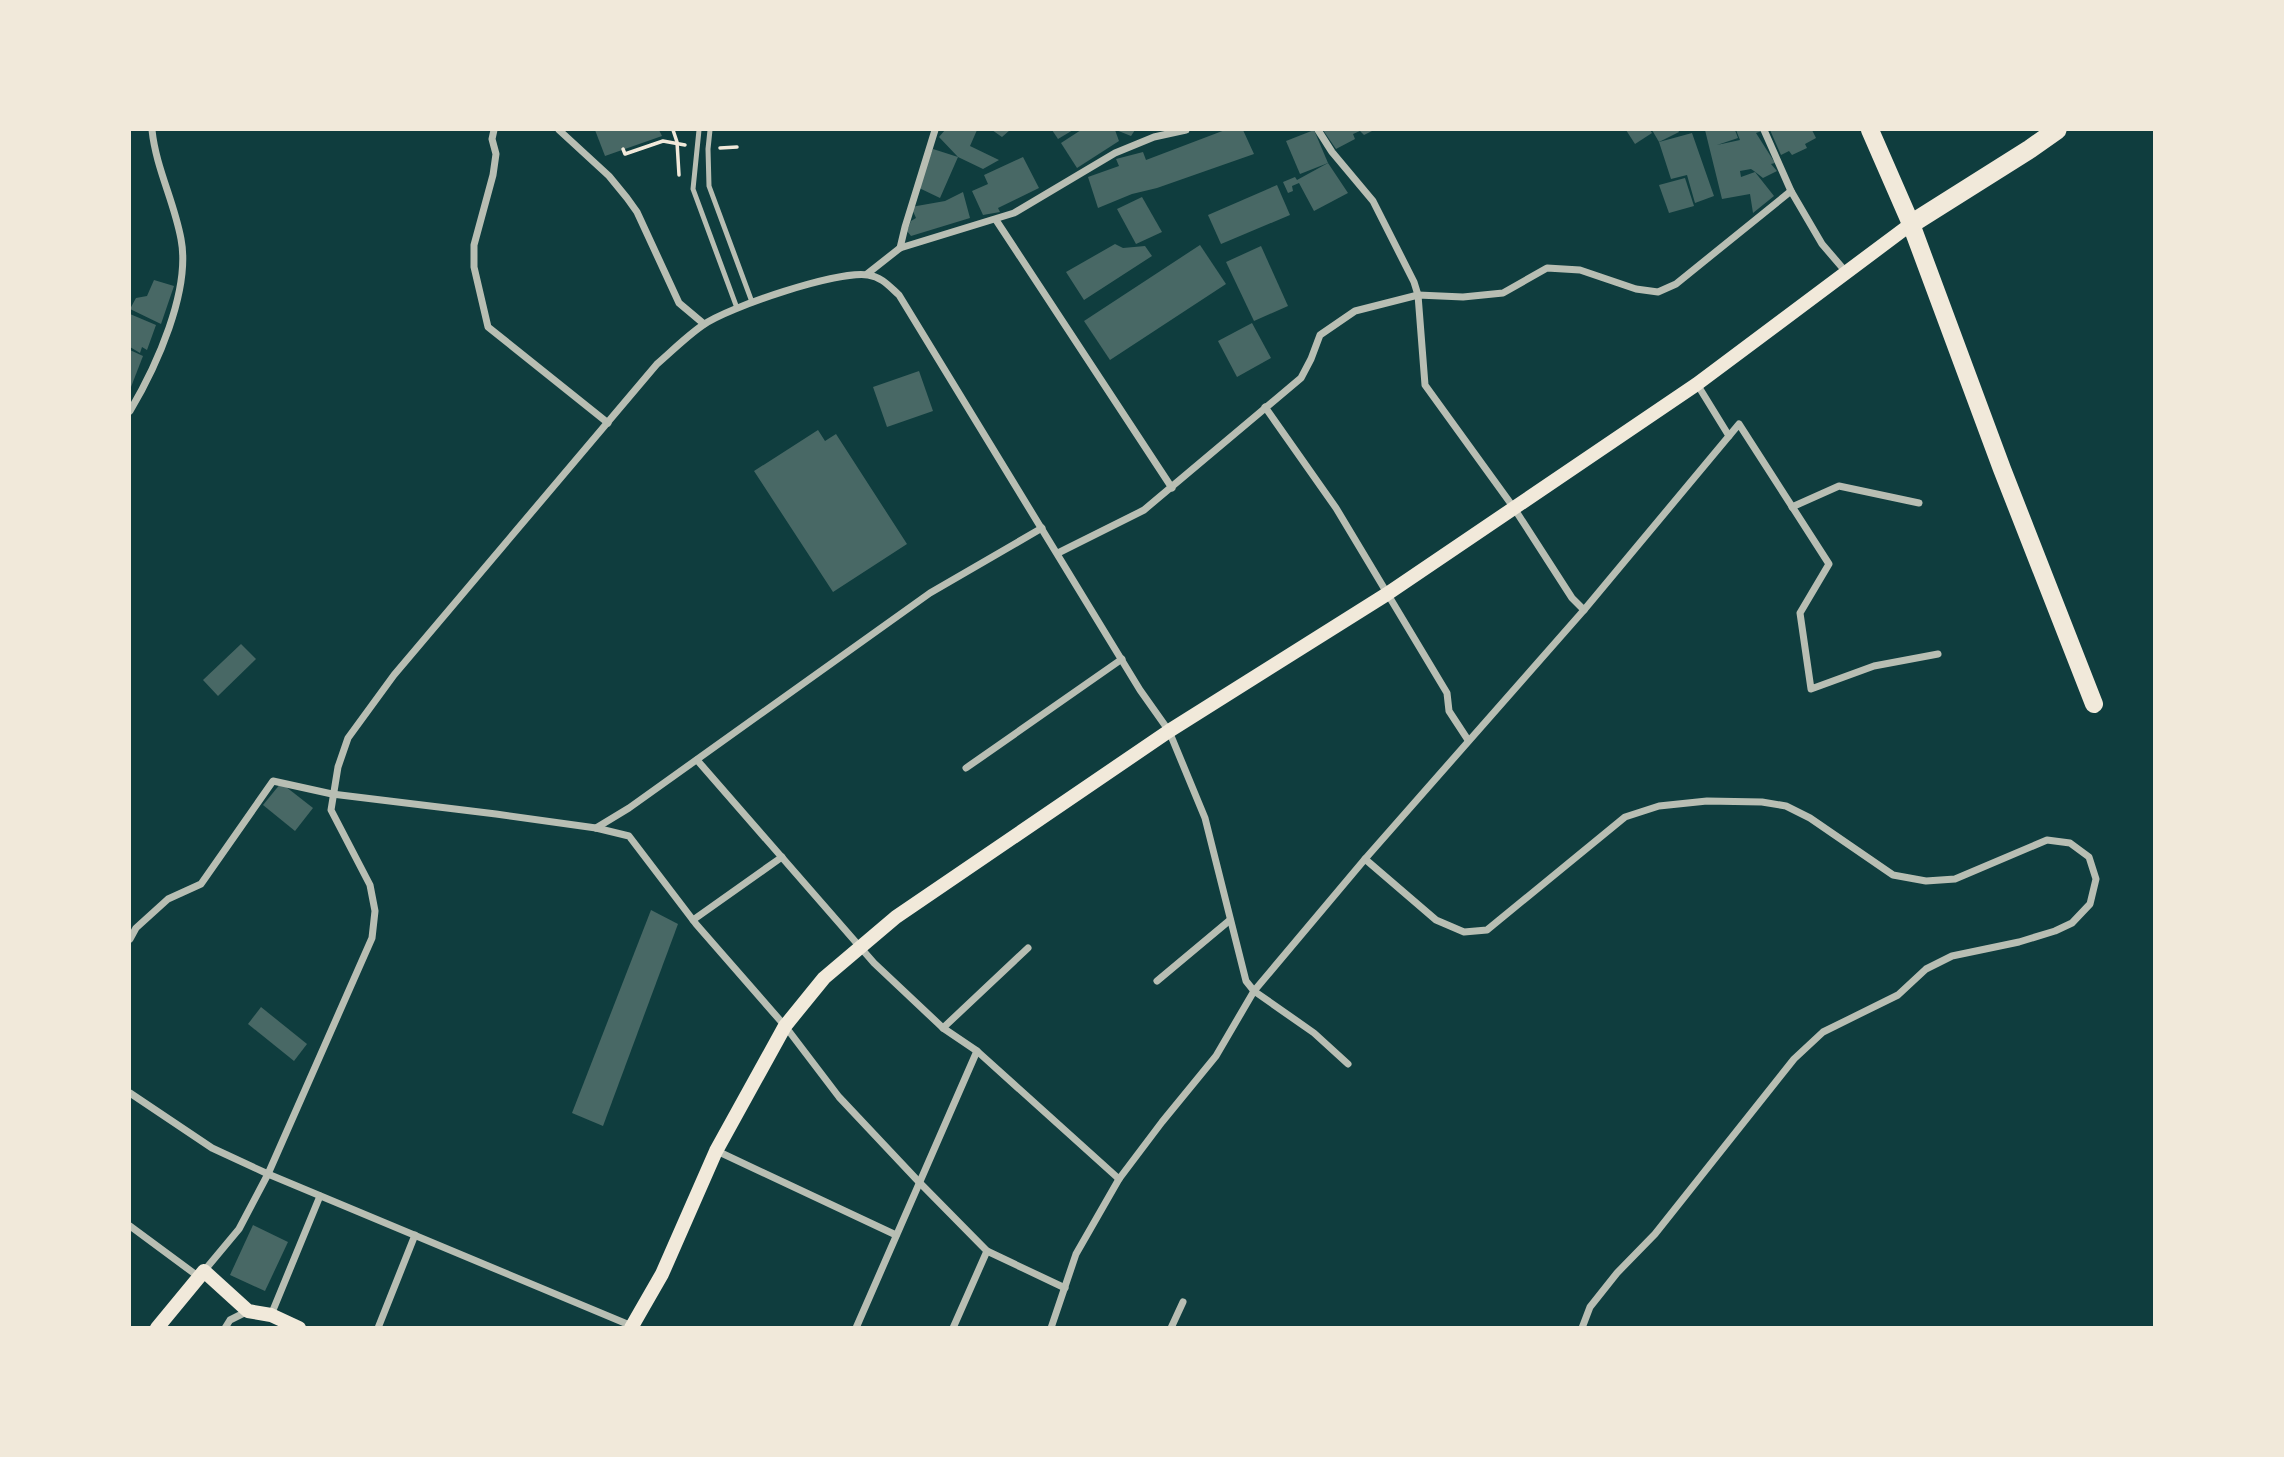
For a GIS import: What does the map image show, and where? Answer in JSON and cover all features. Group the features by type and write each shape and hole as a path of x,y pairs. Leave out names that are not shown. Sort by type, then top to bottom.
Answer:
{"highway":[{"path":"1870,130 1912,224 2002,469 2094,704"},
{"path":"1912,224 2057,130"}],"main road":[{"path":"633,1327 662,1274 716,1151 785,1026 824,978 860,946 895,917 1169,731 1387,594 1696,384 1912,224"},
{"path":"157,1328 201,1274 248,1311 271,1315 299,1328"}],"street":[{"path":"130,411 142,391 173,315 183,275 181,240 154,151 152,130"},
{"path":"494,130 492,139 496,154 493,175 474,244 474,267 488,327 608,423"},
{"path":"559,130 608,176 627,198 637,212 679,303 704,324"},
{"path":"900,248 935,130"},
{"path":"867,274 900,248 1014,213 1115,153 1154,137 1186,130"},
{"path":"1318,130 1332,152 1373,201 1414,282 1418,295 1425,385 1514,508 1572,598 1584,610"},
{"path":"1764,130 1791,191 1822,244 1846,272"},
{"path":"1058,553 1144,510 1172,488 1301,377 1320,335 1355,311 1418,295 1463,297 1503,293 1547,268 1580,270 1636,289 1658,292 1676,284 1791,191"},
{"path":"996,220 1172,488"},
{"path":"130,1226 201,1274 239,1229 268,1174 372,938 375,911 370,885 331,810 332,794 348,738 394,675 657,364 704,324 737,308 842,275 867,274 882,279 899,295 1122,660 1169,731 1205,818 1246,981 1254,991 1314,1032 1348,1064"},
{"path":"1696,384 1729,436"},
{"path":"1265,407 1336,508 1447,693 1449,711 1468,740"},
{"path":"1051,1328 1076,1254 1119,1179 1216,1056 1254,991 1468,740 1584,610 1739,424 1829,564 1800,613 1811,689 1874,666 1938,654"},
{"path":"1792,507 1839,486 1919,503"},
{"path":"596,828 629,808 930,593 1042,528"},
{"path":"966,768 1122,660"},
{"path":"697,760 874,962 943,1028 977,1051 1119,1179"},
{"path":"130,939 136,928 168,899 201,884 273,780 332,794 596,828 629,836 693,920 785,1026 839,1097 919,1182 987,1251 1065,1288"},
{"path":"1365,859 1436,920 1464,932 1487,930 1625,817 1659,806 1707,801 1762,802 1786,806 1810,818 1893,875 1926,881 1955,879 2047,840 2070,843 2089,858 2096,879 2090,904 2072,923 2019,942 1952,956 1926,969 1898,995 1824,1032 1794,1059 1655,1234 1617,1273 1590,1307 1582,1328"},
{"path":"693,920 782,857"},
{"path":"1157,981 1230,920"},
{"path":"943,1028 1028,948"},
{"path":"856,1328 977,1051"},
{"path":"130,1093 212,1148 633,1327"},
{"path":"716,1151 896,1235"},
{"path":"271,1315 320,1196"},
{"path":"378,1328 415,1235"},
{"path":"953,1328 987,1251"},
{"path":"1171,1328 1182,1302"},
{"path":"225,1328 230,1320 248,1311"}],"lane":[{"path":"699,130 693,189 737,308"},
{"path":"710,130 709,186 752,302"}],"path":[{"path":"623,149 625,154 663,141"}],"building":[{"path":"595,130 659,130 662,136 605,156"},
{"path":"945,130 977,130 970,146 999,160 983,169 958,157 939,137"},
{"path":"992,130 1010,130 1002,137"},
{"path":"1052,130 1073,130 1058,139"},
{"path":"1081,130 1115,130 1119,141 1077,168 1061,143"},
{"path":"1116,130 1135,130 1131,136"},
{"path":"1225,130 1243,130 1254,154 1132,194 1098,208 1088,177 1119,166 1116,159 1143,152 1146,160"},
{"path":"1314,130 1328,163 1300,174 1286,141"},
{"path":"1323,130 1374,130 1364,135 1360,131 1353,134 1355,139 1336,149"},
{"path":"1626,130 1650,130 1652,133 1635,144"},
{"path":"1652,130 1678,130 1679,132 1659,142"},
{"path":"1705,130 1735,130 1738,138 1717,145 1740,140 1736,130 1765,130 1756,133 1775,163 1771,164 1777,171 1763,178 1754,171 1751,169 1740,171 1741,177 1755,172 1774,196 1753,213 1750,194 1722,199"},
{"path":"1770,130 1812,130 1816,138 1805,144 1807,148 1792,155 1789,151 1781,155"},
{"path":"1692,133 1714,196 1695,203 1687,175 1671,179 1659,142"},
{"path":"933,149 958,157 940,198 917,187"},
{"path":"1023,157 1039,188 998,208 1000,212 983,215 972,191 988,184 984,175"},
{"path":"1328,163 1348,193 1314,211 1299,183 1292,186 1293,191 1288,193 1283,182 1295,177 1297,180"},
{"path":"1685,178 1694,206 1669,213 1659,185"},
{"path":"1277,185 1290,215 1221,244 1208,215"},
{"path":"963,192 970,218 911,236 907,231 911,221 916,218 911,207 945,201"},
{"path":"1142,197 1162,232 1136,244 1117,209"},
{"path":"1115,244 1123,248 1145,246 1152,256 1084,300 1066,272"},
{"path":"1200,245 1226,284 1110,360 1084,321"},
{"path":"1261,246 1288,306 1254,321 1226,262"},
{"path":"154,280 174,286 161,324 130,309 136,298 147,296"},
{"path":"130,314 156,325 147,350 142,347 140,353 130,347"},
{"path":"1252,323 1271,358 1237,377 1218,341"},
{"path":"130,350 143,356 131,387 130,386"},
{"path":"919,371 933,411 887,427 873,387"},
{"path":"818,430 825,441 836,434 907,544 833,592 754,471"},
{"path":"241,644 256,659 218,696 203,680"},
{"path":"281,783 313,808 295,831 263,805"},
{"path":"651,910 678,924 603,1126 572,1113"},
{"path":"261,1007 307,1044 294,1061 248,1024"},
{"path":"253,1225 288,1242 265,1291 230,1275"}]}
